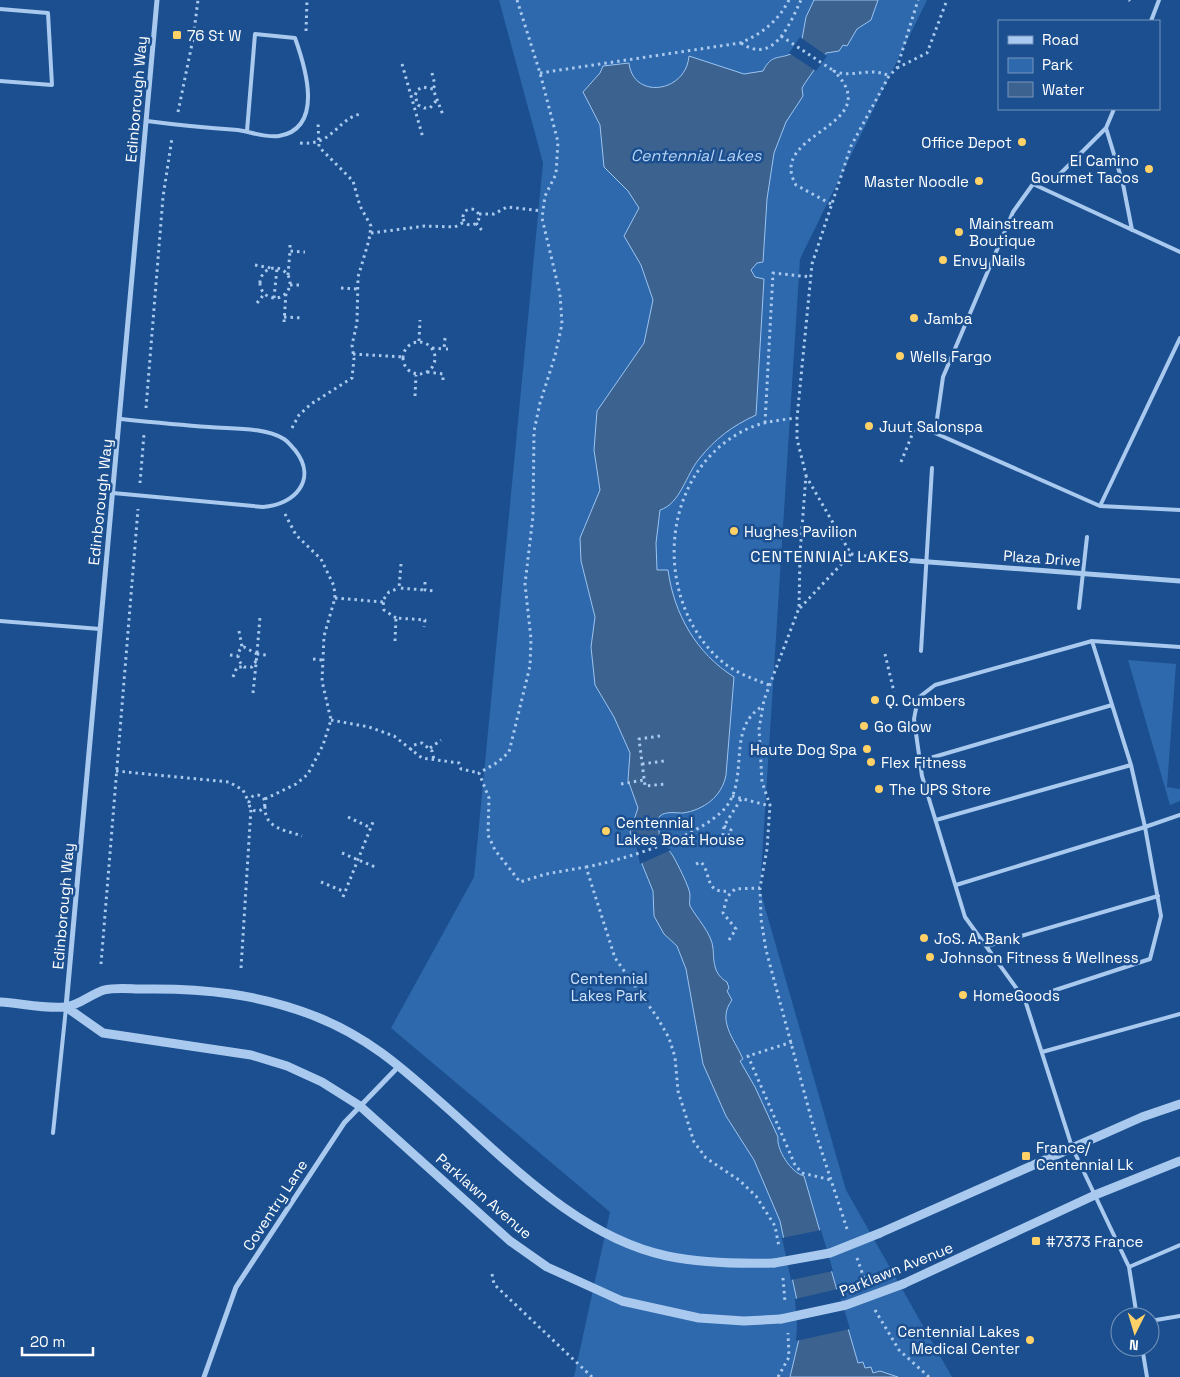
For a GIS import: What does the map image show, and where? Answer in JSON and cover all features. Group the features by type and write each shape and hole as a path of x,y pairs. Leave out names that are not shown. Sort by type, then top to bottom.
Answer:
{"street":[{"name":"Edinborough Way","path":"66,1007 121,419 157,0"},
{"name":"Plaza Drive","path":"903,560 1180,580"},
{"name":"Parklawn Avenue","path":"0,1002 66,1007 105,990 206,990 244,994 318,1017 352,1033 384,1053 539,1188 592,1225 626,1243 665,1255 705,1262 774,1263 830,1253 880,1233 1142,1117 1180,1104"},
{"name":"Parklawn Avenue","path":"66,1007 103,1032 213,1047 251,1055 287,1066 322,1082 360,1106 510,1241 547,1266 622,1302 660,1311 717,1319 784,1321 846,1305 902,1284 1095,1195 1180,1162"},
{"name":"Coventry Lane","path":"204,1377 236,1286 344,1123 399,1066"}],"lane":[{"path":"1151,20 1160,0"},
{"path":"0,9 48,13 52,85 0,81"},
{"path":"147,121 281,136 300,125 308,113 308,98 295,38 255,34 247,131"},
{"path":"1114,110 1106,128 1060,174 1033,184 1013,212 943,377 935,433 1100,506 1180,510"},
{"path":"1106,128 1123,184 1132,230"},
{"path":"1033,184 1180,252"},
{"path":"1100,506 1180,338"},
{"path":"113,493 264,508 282,504 296,493 302,484 303,477 300,456 284,438 261,431 121,419"},
{"path":"921,651 928,562 932,468"},
{"path":"1079,608 1087,537"},
{"path":"0,621 100,629"},
{"path":"1136,1307 1129,1267 1072,1147 1025,1000 965,917 922,776 914,719 918,698 935,685 1092,641 1180,647"},
{"path":"1025,1000 1150,959 1161,916 1145,827 1131,765 1092,641"},
{"path":"920,761 1112,705"},
{"path":"936,820 1131,765"},
{"path":"956,885 1180,815"},
{"path":"987,946 1158,896"},
{"path":"53,1133 66,1007"},
{"path":"1042,1052 1180,1014"},
{"path":"1129,1267 1180,1245"},
{"path":"1160,1320 1180,1316"},
{"path":"1144,1357 1148,1377"}],"path":[{"path":"306,34 307,0"},
{"path":"331,720 363,725 386,733 422,758 459,762 461,769 478,773 498,762 509,752 530,666 531,639 525,584 533,516 534,437 537,414 555,356 562,324 560,294 542,222 545,196 556,174 558,142 540,73 517,0"},
{"path":"540,73 740,43 768,27 778,17 788,0"},
{"path":"740,43 754,51 763,51 771,46 781,36 800,0"},
{"path":"897,68 918,0"},
{"path":"851,554 806,475 800,458 797,418 812,264 851,146 889,76 897,68 927,53 947,0"},
{"path":"781,36 834,72 845,85 848,100 846,111 840,118 815,135 799,149 791,171 793,180 799,188 831,204"},
{"path":"402,64 423,138"},
{"path":"834,72 871,72 889,76"},
{"path":"432,73 436,85 433,89"},
{"path":"427,86 433,89 436,94 436,101 430,108 424,108 412,101 420,88 427,86"},
{"path":"436,94 442,93"},
{"path":"436,101 440,102 443,115"},
{"path":"284,438 299,415 311,404 352,378 354,368 352,345 357,323 359,270 371,232 370,221 360,206 353,181 320,147 319,117"},
{"path":"464,222 463,215 468,209 475,210 478,214 494,214 507,207 542,211"},
{"path":"476,223 478,214"},
{"path":"371,232 394,231 425,226 455,227 464,222"},
{"path":"464,222 471,225 476,223"},
{"path":"476,223 484,233"},
{"path":"284,322 286,293 290,285 288,275 290,245"},
{"path":"290,251 305,252"},
{"path":"254,265 277,268 288,275"},
{"path":"271,268 264,273 260,281 265,293 274,298"},
{"path":"274,298 277,268"},
{"path":"765,423 773,273 811,277"},
{"path":"290,285 298,285"},
{"path":"341,288 358,289"},
{"path":"257,303 265,293"},
{"path":"274,298 286,293"},
{"path":"284,316 303,318"},
{"path":"419,342 420,320"},
{"path":"416,375 405,366 404,357 408,346 419,342 432,348 446,349 445,338"},
{"path":"427,372 434,361 432,348"},
{"path":"353,354 404,357"},
{"path":"416,375 427,372 444,374 443,381"},
{"path":"415,396 416,375"},
{"path":"769,685 750,678 726,665 702,638 678,591 673,546 677,516 683,499 707,461 731,438 765,423 797,418"},
{"path":"901,462 914,430"},
{"path":"806,475 800,554 799,608 762,706 759,729 762,782 770,806 767,849 760,888 766,950 813,1125 849,1234"},
{"path":"265,799 296,784 308,774 323,745 331,720 322,687 322,660 326,626 335,598 332,579 326,565 317,554 296,535 286,518 282,504"},
{"path":"851,554 903,560"},
{"path":"799,608 851,554"},
{"path":"400,588 401,564"},
{"path":"425,582 425,590"},
{"path":"383,602 390,592 400,588 434,591"},
{"path":"335,598 383,602"},
{"path":"383,602 387,614 396,618 424,620 424,627"},
{"path":"254,693 260,617"},
{"path":"395,640 396,618"},
{"path":"239,631 242,648 238,660 244,666"},
{"path":"242,648 248,647 257,654 266,655"},
{"path":"885,654 894,692"},
{"path":"230,655 238,656"},
{"path":"313,659 322,660"},
{"path":"233,677 237,667 252,667 256,661"},
{"path":"478,773 488,798 488,835 495,850 520,882 546,874 633,857 674,839 710,820 726,807 732,796 746,724 755,710 762,706"},
{"path":"660,736 638,739 645,786 666,784"},
{"path":"430,748 441,740"},
{"path":"410,750 419,743 430,748 434,754 434,760"},
{"path":"642,764 664,761"},
{"path":"116,770 229,782 243,790 251,808 241,968"},
{"path":"621,784 644,780"},
{"path":"249,802 250,798 255,795 260,795 265,799"},
{"path":"732,796 770,806"},
{"path":"265,799 268,818 276,828 302,836"},
{"path":"724,826 741,799"},
{"path":"251,808 258,811 265,806"},
{"path":"348,817 371,828"},
{"path":"343,897 373,822"},
{"path":"342,853 375,867"},
{"path":"696,864 700,862 706,867 707,878 712,886 722,891 760,888"},
{"path":"586,867 615,958 669,1038 675,1057 680,1100 694,1142 706,1158 739,1180 756,1196 774,1226 780,1251"},
{"path":"321,882 345,892"},
{"path":"729,940 736,929 726,918 723,909 726,897 732,891"},
{"path":"792,1042 748,1056 795,1166 802,1173 831,1180"},
{"path":"855,1252 867,1288"},
{"path":"782,1270 786,1306"},
{"path":"492,1274 494,1284 592,1377"},
{"path":"873,1306 876,1315 899,1350 929,1377"},
{"path":"778,1377 789,1357 784,1321"}],"green space":[{"name":"Centennial Lakes Park","path":"499,0 927,0 800,259 760,890 846,1190 952,1377 574,1377 610,1212 391,1028 474,877 543,163"},
{"path":"1128,660 1176,664 1167,787 1180,789 1180,801 1170,805"}],"water":[{"name":"Centennial Lakes","path":"814,0 878,0 871,20 857,29 847,46 843,45 839,51 826,53 805,83 802,88 803,96 786,122 774,153 767,199 763,262 757,263 751,270 755,277 764,279 756,415 732,428 711,445 694,466 673,502 660,510 656,543 657,570 668,570 671,586 682,617 698,644 720,667 734,677 724,783 716,796 698,809 683,813 662,814 658,825 660,839 673,856 688,887 690,906 710,937 717,971 722,979 727,982 729,988 727,991 732,1000 728,1007 726,1022 743,1059 740,1061 755,1087 778,1137 779,1148 785,1160 794,1170 804,1176 858,1363 863,1362 865,1368 871,1367 873,1373 880,1371 898,1377 790,1377 799,1339 799,1310 780,1221 754,1160 726,1116 703,1064 686,969 677,946 664,934 654,916 653,891 642,864 638,843 634,841 630,832 638,808 628,780 630,753 614,717 595,685 591,647 595,617 581,561 580,538 600,490 594,450 597,411 644,343 653,300 641,265 624,236 639,208 628,191 604,167 600,125 583,92 600,73 603,66 629,63 633,75 640,83 649,87 670,84 679,78 686,68 689,56 744,74 763,71 766,65 773,59 793,53 802,39 806,17"}],"pier":[{"path":"800,37 827,56 816,71 789,53"},
{"path":"661,834 665,846 671,850 640,864 636,845"},
{"path":"821,1230 833,1271 791,1280 782,1238"},
{"path":"838,1289 850,1329 796,1341 795,1299"}],"place":[{"name":"76 St W","path":"177,35"},
{"name":"Office Depot","path":"1022,142"},
{"name":"El Camino Gourmet Tacos","path":"1149,169"},
{"name":"Master Noodle","path":"979,181"},
{"name":"Mainstream Boutique","path":"959,232"},
{"name":"Envy Nails","path":"943,260"},
{"name":"Jamba","path":"914,318"},
{"name":"Wells Fargo","path":"900,356"},
{"name":"Juut Salonspa","path":"869,426"},
{"name":"Hughes Pavilion","path":"734,531"},
{"name":"Q. Cumbers","path":"875,700"},
{"name":"Go Glow","path":"864,726"},
{"name":"Haute Dog Spa","path":"867,749"},
{"name":"Flex Fitness","path":"871,762"},
{"name":"The UPS Store","path":"879,789"},
{"name":"Centennial Lakes Boat House","path":"606,831"},
{"name":"JoS. A. Bank","path":"924,938"},
{"name":"Johnson Fitness & Wellness","path":"930,957"},
{"name":"HomeGoods","path":"963,995"},
{"name":"France/ Centennial Lk","path":"1026,1156"},
{"name":"#7373 France","path":"1036,1241"},
{"name":"Centennial Lakes Medical Center","path":"1030,1340"}],"district":[{"name":"CENTENNIAL LAKES","path":"830,556"}]}
